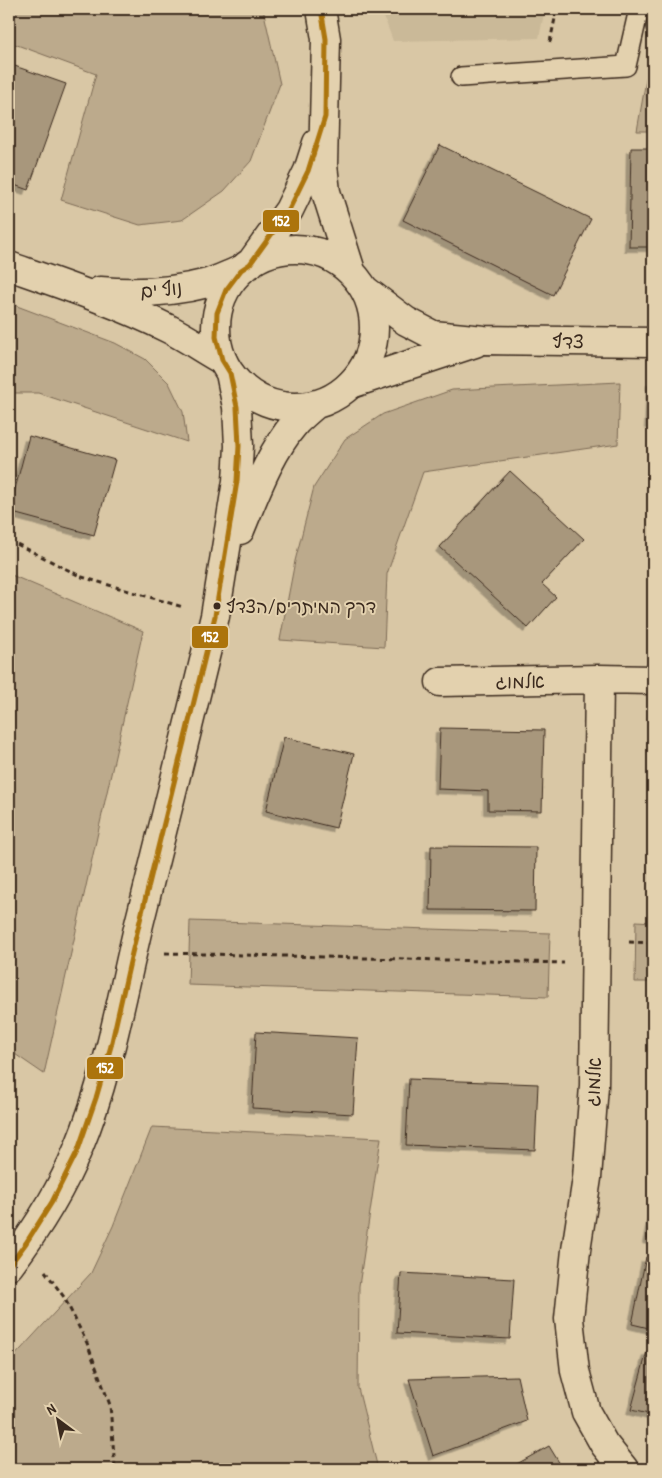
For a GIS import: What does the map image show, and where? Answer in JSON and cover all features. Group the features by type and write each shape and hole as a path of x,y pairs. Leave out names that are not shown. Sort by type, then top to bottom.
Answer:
{"street":[{"path":"226,366 234,380 253,396 274,405 302,407 329,400 352,384 367,362 374,335 373,312 358,281 326,192 323,165 326,39 321,9"},
{"path":"9,1266 52,1202 78,1150 111,1046 215,616 237,481 239,446 237,407 216,337 217,313 226,290 289,210 308,171 325,118"},
{"path":"245,267 262,256 286,250 310,250 332,258 358,281"},
{"name":"נוף ים","path":"9,266 136,313 172,330 226,366"},
{"name":"נוף ים","path":"78,290 144,293 209,283 245,267"},
{"name":"צדף","path":"358,281 406,321 433,335 484,340 653,342"},
{"name":"צדף","path":"352,384 484,340"},
{"path":"221,583 234,542 277,451 296,423 316,404"},
{"name":"אלמוג","path":"599,679 594,1086 588,1169 576,1250 569,1319 575,1371 586,1412 604,1444 624,1469"},
{"name":"אלמוג","path":"440,682 599,679 653,680"}],"lane":[{"path":"461,77 626,66 639,9"}],"path":[{"path":"9,540 82,577 215,616"},
{"path":"132,953 595,964"},
{"path":"26,1243 64,1297 86,1343 110,1404 115,1469"}],"shaded area":[{"path":"9,9 263,9 280,84 251,161 224,191 182,220 140,225 61,200 96,74 9,42"},
{"path":"381,9 545,9 539,38 393,41"},
{"path":"653,40 653,131 637,131"},
{"path":"9,303 115,343 145,359 169,383 183,412 187,442 38,393 9,393"},
{"path":"620,382 618,444 423,472 387,574 384,647 280,640 295,561 314,487 345,439 383,414 452,390"},
{"path":"9,574 143,631 44,1074 9,1050"},
{"path":"190,921 550,933 548,997 188,985"},
{"path":"636,921 653,922 653,982 635,982"},
{"path":"152,1127 381,1138 359,1286 358,1388 378,1469 9,1469 9,1362 91,1273 113,1226"}],"building":[{"path":"9,64 66,84 28,190 9,183"},
{"path":"440,145 591,219 553,295 403,220"},
{"path":"631,148 653,148 653,247 629,247"},
{"path":"651,381 653,381 653,424 649,424"},
{"path":"29,436 115,460 94,535 9,512"},
{"path":"510,471 584,539 542,584 556,597 528,628 440,547"},
{"path":"440,728 544,730 542,811 488,810 488,791 438,789"},
{"path":"284,737 354,754 336,828 266,811"},
{"path":"431,846 536,847 535,911 430,910"},
{"path":"256,1032 358,1038 353,1114 252,1108"},
{"path":"409,1079 538,1084 535,1150 406,1145"},
{"path":"653,1208 653,1240 647,1239"},
{"path":"646,1257 653,1259 653,1329 632,1324"},
{"path":"401,1273 514,1279 510,1339 397,1333"},
{"path":"647,1351 653,1352 653,1415 631,1410"},
{"path":"517,1376 527,1421 433,1456 409,1379"},
{"path":"549,1446 563,1469 508,1469"}],"transit line":[{"name":"152","path":"9,1266 52,1202 78,1150 111,1046 215,616 237,481 239,446 237,407 230,373 222,360 216,337 217,313 226,290 241,270 250,264 289,210 308,171 325,117 326,39 321,9"}],"place":[{"name":"דרך המיתרים/הצדף","path":"217,606"}]}
